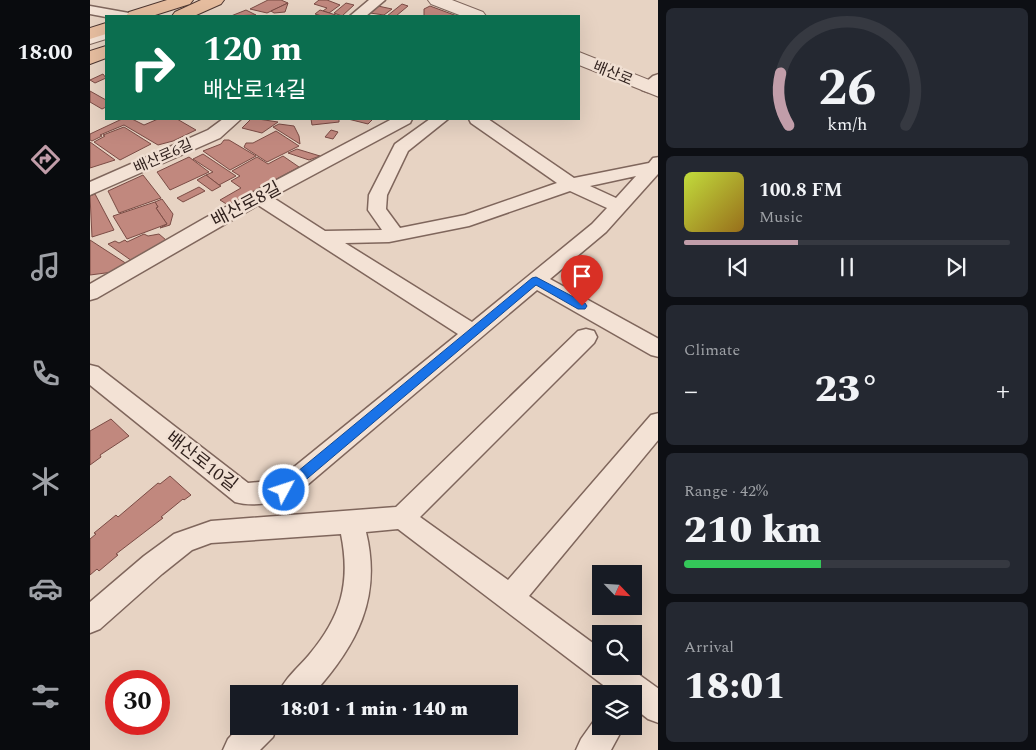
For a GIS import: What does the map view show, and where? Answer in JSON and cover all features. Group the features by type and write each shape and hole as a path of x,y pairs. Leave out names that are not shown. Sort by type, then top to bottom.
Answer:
{"main road":[{"path":"138,15 184,0"},
{"path":"183,15 209,3"},
{"path":"90,34 105,28"},
{"path":"90,58 105,51"}],"street":[{"path":"147,15 184,0"},
{"path":"358,15 378,0"},
{"path":"438,0 475,15"},
{"path":"179,15 209,3"},
{"path":"90,10 118,15"},
{"path":"90,39 105,32"},
{"path":"90,52 105,45"},
{"name":"배산로","path":"580,58 655,86"},
{"name":"배산로6길","path":"90,189 214,134 232,120"},
{"name":"배산로8길","path":"90,293 258,197 402,120"},
{"path":"396,234 377,210 378,195 401,148 439,120"},
{"path":"477,120 571,184 618,206"},
{"path":"321,237 396,234 469,220 571,184 656,164"},
{"name":"배산로10길","path":"90,373 244,494 284,490 598,228 656,164"},
{"path":"258,197 473,333"},
{"path":"536,280 658,349"},
{"path":"90,620 183,542 211,532 402,518 586,337"},
{"path":"510,598 658,422"},
{"path":"402,518 592,659"},
{"path":"301,685 343,635 356,599 359,566 351,522"},
{"path":"613,675 625,685"},
{"path":"642,698 658,708"},
{"path":"239,750 253,735"},
{"path":"592,750 603,735"}],"building":[{"path":"268,0 281,0 288,3 267,13 250,9"},
{"path":"319,0 327,0 340,5 329,13 323,11 327,8 314,4"},
{"path":"288,3 285,12 274,13 271,11"},
{"path":"346,3 354,5 343,15 334,13"},
{"path":"402,4 408,6 397,15 388,15"},
{"path":"378,6 392,9 384,15 370,13"},
{"path":"430,6 454,15 424,15 424,9"},
{"path":"246,10 256,15 234,15"},
{"path":"320,10 336,15 318,15 315,14"},
{"path":"103,74 105,77 105,78 95,83 90,80"},
{"path":"90,91 105,99 105,108 102,109 90,102"},
{"path":"120,120 134,120 144,125 156,120 179,120 196,130 173,141 158,145 124,125 100,135 102,136 92,141 90,140 90,134"},
{"path":"250,120 278,122 262,133 242,128"},
{"path":"311,120 339,120 339,122 312,125"},
{"path":"352,120 372,120 368,124"},
{"path":"279,124 294,126 299,136 300,144 273,127"},
{"path":"124,127 151,144 120,160 94,142 105,136 103,135"},
{"path":"331,130 338,132 333,139 325,137"},
{"path":"276,131 299,146 267,162 244,147 246,143 253,143"},
{"path":"224,140 229,140 256,156 230,170 203,151 221,144"},
{"path":"90,142 115,160 90,168"},
{"path":"297,149 320,156 309,160 288,153"},
{"path":"203,154 236,176 219,185 206,175 213,172 193,159"},
{"path":"283,156 299,167 228,205 220,200 241,188 231,181 240,176 232,171 257,157 268,164"},
{"path":"189,157 209,172 170,190 157,172"},
{"path":"143,175 161,198 119,213 108,191"},
{"path":"206,175 221,186 212,191 197,180"},
{"path":"199,187 205,191 183,202 177,198"},
{"path":"95,194 114,230 92,237 90,196"},
{"path":"162,199 173,214 170,225 160,228 167,224 156,208 158,207 155,202"},
{"path":"155,202 158,207 156,208 167,224 127,239 113,216"},
{"path":"144,234 148,236 159,234 166,240 132,261 108,244 115,241 119,243 125,240 127,242"},
{"path":"90,240 127,264 113,272 90,275"},
{"path":"111,419 129,436 100,455 101,457 90,465 90,431"},
{"path":"170,476 191,495 183,499 161,517 163,518 116,554 118,555 99,571 97,569 90,575 90,539 96,534 94,533 116,515 118,517 158,483 160,484"}],"route":[{"path":"284,490 536,280 582,306"}]}
